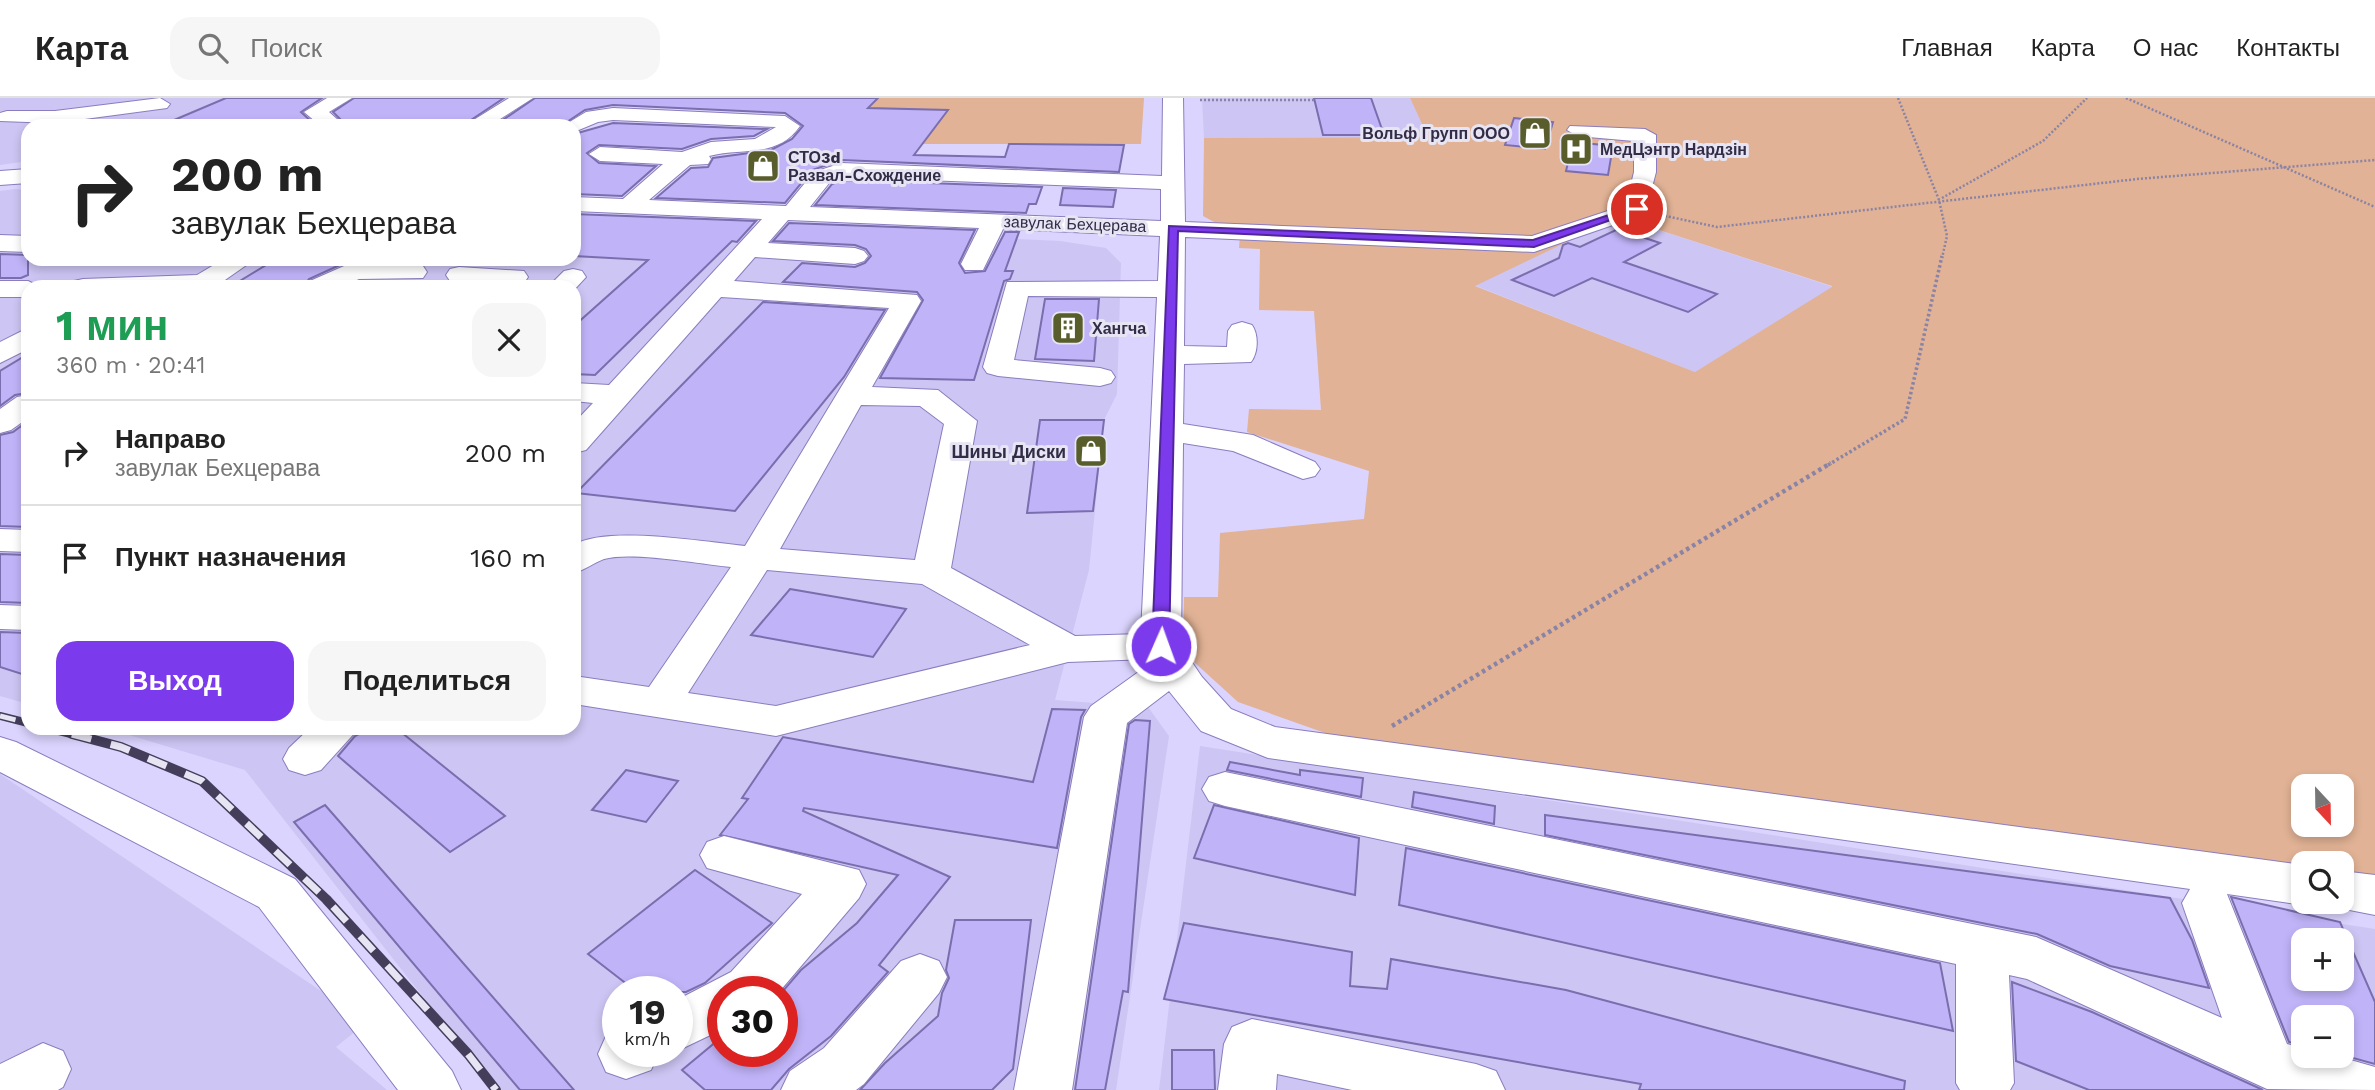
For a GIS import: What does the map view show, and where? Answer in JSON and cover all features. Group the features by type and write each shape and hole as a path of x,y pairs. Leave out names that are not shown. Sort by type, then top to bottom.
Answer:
{"street":[{"path":"4,117 52,98"},
{"path":"326,119 314,112 342,98"},
{"path":"486,119 523,98"},
{"path":"709,118 734,98"},
{"path":"1183,99 1173,183 1167,431 1174,666 1216,720 1268,742 2291,883"},
{"path":"4,117 55,117 160,104"},
{"path":"581,122 593,116 613,114 778,120 790,126 770,143 709,149 688,158 629,206"},
{"path":"1577,130 1645,135 1645,172 1637,209"},
{"path":"600,153 750,161"},
{"path":"1003,176 1013,154"},
{"path":"581,435 750,249 822,177 830,173 1173,183"},
{"name":"завулак Бехцерава","path":"581,204 1534,244 1637,209"},
{"path":"974,264 995,221"},
{"path":"0,243 21,244"},
{"path":"750,249 855,256"},
{"path":"208,280 231,266"},
{"path":"334,280 365,266"},
{"path":"354,271 414,272"},
{"path":"460,274 515,277"},
{"path":"661,702 757,556 907,301 714,288"},
{"path":"1100,377 998,367 1016,288 1171,289"},
{"path":"0,289 21,289"},
{"path":"1169,355 1241,356 1242,331"},
{"path":"0,354 21,341"},
{"path":"581,392 617,395"},
{"path":"849,396 927,397 961,421 931,573"},
{"path":"0,423 21,409"},
{"path":"1167,431 1241,442 1303,469"},
{"path":"0,540 21,541"},
{"path":"581,557 592,550 622,546 931,573 1068,649 1174,666"},
{"path":"0,617 21,618"},
{"path":"581,691 776,721 1068,649"},
{"path":"1043,1090 1106,717 1174,666"},
{"path":"304,760 330,735"},
{"path":"0,753 277,893 432,1090"},
{"path":"1225,789 2036,959 2267,1064 2367,1090"},
{"path":"724,855 841,884 760,976"},
{"path":"2354,892 2375,895"},
{"path":"2207,903 2267,1064"},
{"path":"1982,948 1985,1083"},
{"path":"810,1090 844,1066 920,977"},
{"path":"1247,1090 1252,1044 1476,1090"}],"path":[{"path":"1346,753 1905,419 1947,236 1939,200 1898,98"},
{"path":"1939,200 2043,141 2087,98"},
{"path":"2126,98 2375,207"},
{"path":"1183,99 1315,100"},
{"path":"1637,209 1717,226 1939,200 2375,160"}],"shaded area":[{"path":"0,98 473,98 433,119 21,119 21,162 0,165"},
{"path":"878,98 1144,98 1141,144 922,144 948,110 869,108"},
{"path":"1202,98 1410,98 1428,137 1204,138"},
{"path":"1410,98 2375,98 2375,876 2354,873 2354,851 2291,851 2291,864 1328,734 1238,702 1183,652 1184,597 1218,597 1220,533 1364,519 1369,471 1247,432 1249,409 1321,410 1314,311 1259,310 1260,249 1239,248 1240,236 1203,216 1204,138 1428,137","holes":["1619,217 1832,286 1695,372 1475,286"]},
{"path":"21,189 21,266 581,266 581,219 1060,241 1106,248 1121,263 1117,394 1104,420 1089,570 1055,700 1148,707 1169,736 1116,1090 496,1090 245,770 129,735 581,735 581,280 21,280 21,457 0,467 0,191"},
{"path":"1619,217 1833,287 1695,372 1474,285"},
{"path":"21,458 21,702 0,696 0,468"},
{"path":"1200,746 2375,929 2375,1090 1159,1090"},
{"path":"0,774 367,1022 336,1047 387,1090 0,1090"}],"building":[{"path":"226,98 322,98 301,112 309,119 176,119"},
{"path":"354,98 504,98 472,119 340,119 333,112"},
{"path":"535,98 878,98 868,108 948,110 914,155 1005,157 1009,144 1124,145 1119,172 842,160 812,170 785,203 656,198 691,168 708,167 713,158 771,150 792,139 803,126 785,113 613,105 585,110 572,119 504,119"},
{"path":"1314,98 1371,98 1384,135 1323,135"},
{"path":"1514,118 1553,122 1545,149 1505,145"},
{"path":"613,123 767,129 754,136 711,139 682,149 599,145 587,153 599,163 656,166 622,196 581,194 581,132"},
{"path":"1573,142 1613,146 1608,175 1566,171"},
{"path":"844,180 1042,187 1036,204 1029,204 1026,213 815,205 832,184"},
{"path":"1063,188 1116,190 1113,207 1060,205"},
{"path":"581,214 756,221 737,242 732,241 595,375 581,374 581,320 648,260 581,256"},
{"path":"789,223 975,230 959,263 965,273 985,271 1005,232 1019,232 1005,271 1013,271 1010,279 1004,281 974,380 880,378 923,300 917,292 783,282 802,263 855,267 865,263 871,256 866,249 855,245 773,241"},
{"path":"1618,229 1660,243 1624,262 1717,294 1688,312 1592,278 1554,296 1512,280 1559,258 1563,245 1568,243 1580,247"},
{"path":"0,254 21,255 21,266 28,266 28,275 21,278 0,278"},
{"path":"264,266 338,266 308,280 242,280"},
{"name":"Хангча","path":"1045,299 1099,299 1094,361 1035,359"},
{"path":"763,302 885,310 844,377 735,511 581,494 581,488"},
{"path":"21,358 21,394 15,395 0,406 0,371"},
{"path":"1040,420 1104,420 1093,511 1027,513"},
{"path":"21,426 21,527 0,526 0,435 13,432"},
{"path":"0,554 21,555 21,603 0,602"},
{"path":"790,589 906,609 873,657 751,635"},
{"path":"0,632 21,633 21,674 0,667"},
{"path":"1052,709 1085,710 1081,717 1057,848 804,808 803,811 950,877 879,965 888,972 831,1036 798,1062 798,976 796,976 857,923 898,875 720,835 748,799 742,798 783,737 1033,782"},
{"path":"1135,720 1150,721 1128,992 1123,991 1105,1090 1075,1090 1129,724"},
{"path":"405,735 505,816 450,852 338,756 355,736"},
{"path":"1230,762 1300,775 1300,770 1363,778 1361,797 1227,770"},
{"path":"626,770 678,781 646,822 592,810"},
{"path":"1414,792 1495,806 1494,824 1412,807"},
{"path":"325,805 574,1090 520,1090 294,822"},
{"path":"1214,805 1359,838 1355,895 1194,858"},
{"path":"1545,815 2170,898 2192,940 2209,988 2110,966 2037,934 1545,835"},
{"path":"1406,848 1940,963 1953,1031 1399,905"},
{"path":"695,870 772,923 713,976 707,976 705,983 693,989 693,976 616,976 588,954"},
{"path":"2231,897 2291,911 2291,914 2305,914 2340,922 2343,928 2291,928 2291,991 2354,991 2354,954 2375,1002 2375,1064 2354,1058 2354,1005 2291,1005 2291,1042"},
{"path":"955,920 1031,920 1013,1069 992,1090 860,1090 885,1063 938,1016 942,993 949,978 946,970"},
{"path":"1184,923 1352,952 1350,986 1387,989 1391,959 1566,990 1905,1081 1904,1090 1639,1090 1641,1084 1164,999"},
{"path":"2012,982 2092,1012 2263,1090 2089,1090 2016,1061"},
{"path":"707,1049 707,1067 792,1067 771,1090 705,1090 682,1070 693,1067 693,1061"},
{"path":"1172,1050 1214,1050 1215,1090 1172,1090"}],"railway":[{"path":"0,716 21,721"},
{"path":"75,735 79,736"},
{"path":"76,735 121,747 202,781 326,899 468,1054 496,1090"}],"place":[{"name":"Вольф Групп ООО","path":"1535,133"},
{"name":"МедЦэнтр Нардзін","path":"1576,149"},
{"name":"СТО3d Развал-Схождение","path":"763,166"},
{"name":"Хангча","path":"1068,328"},
{"name":"Шины Диски","path":"1091,451"}],"route":[{"path":"1161,646 1173,228 1534,244 1637,209"}]}
